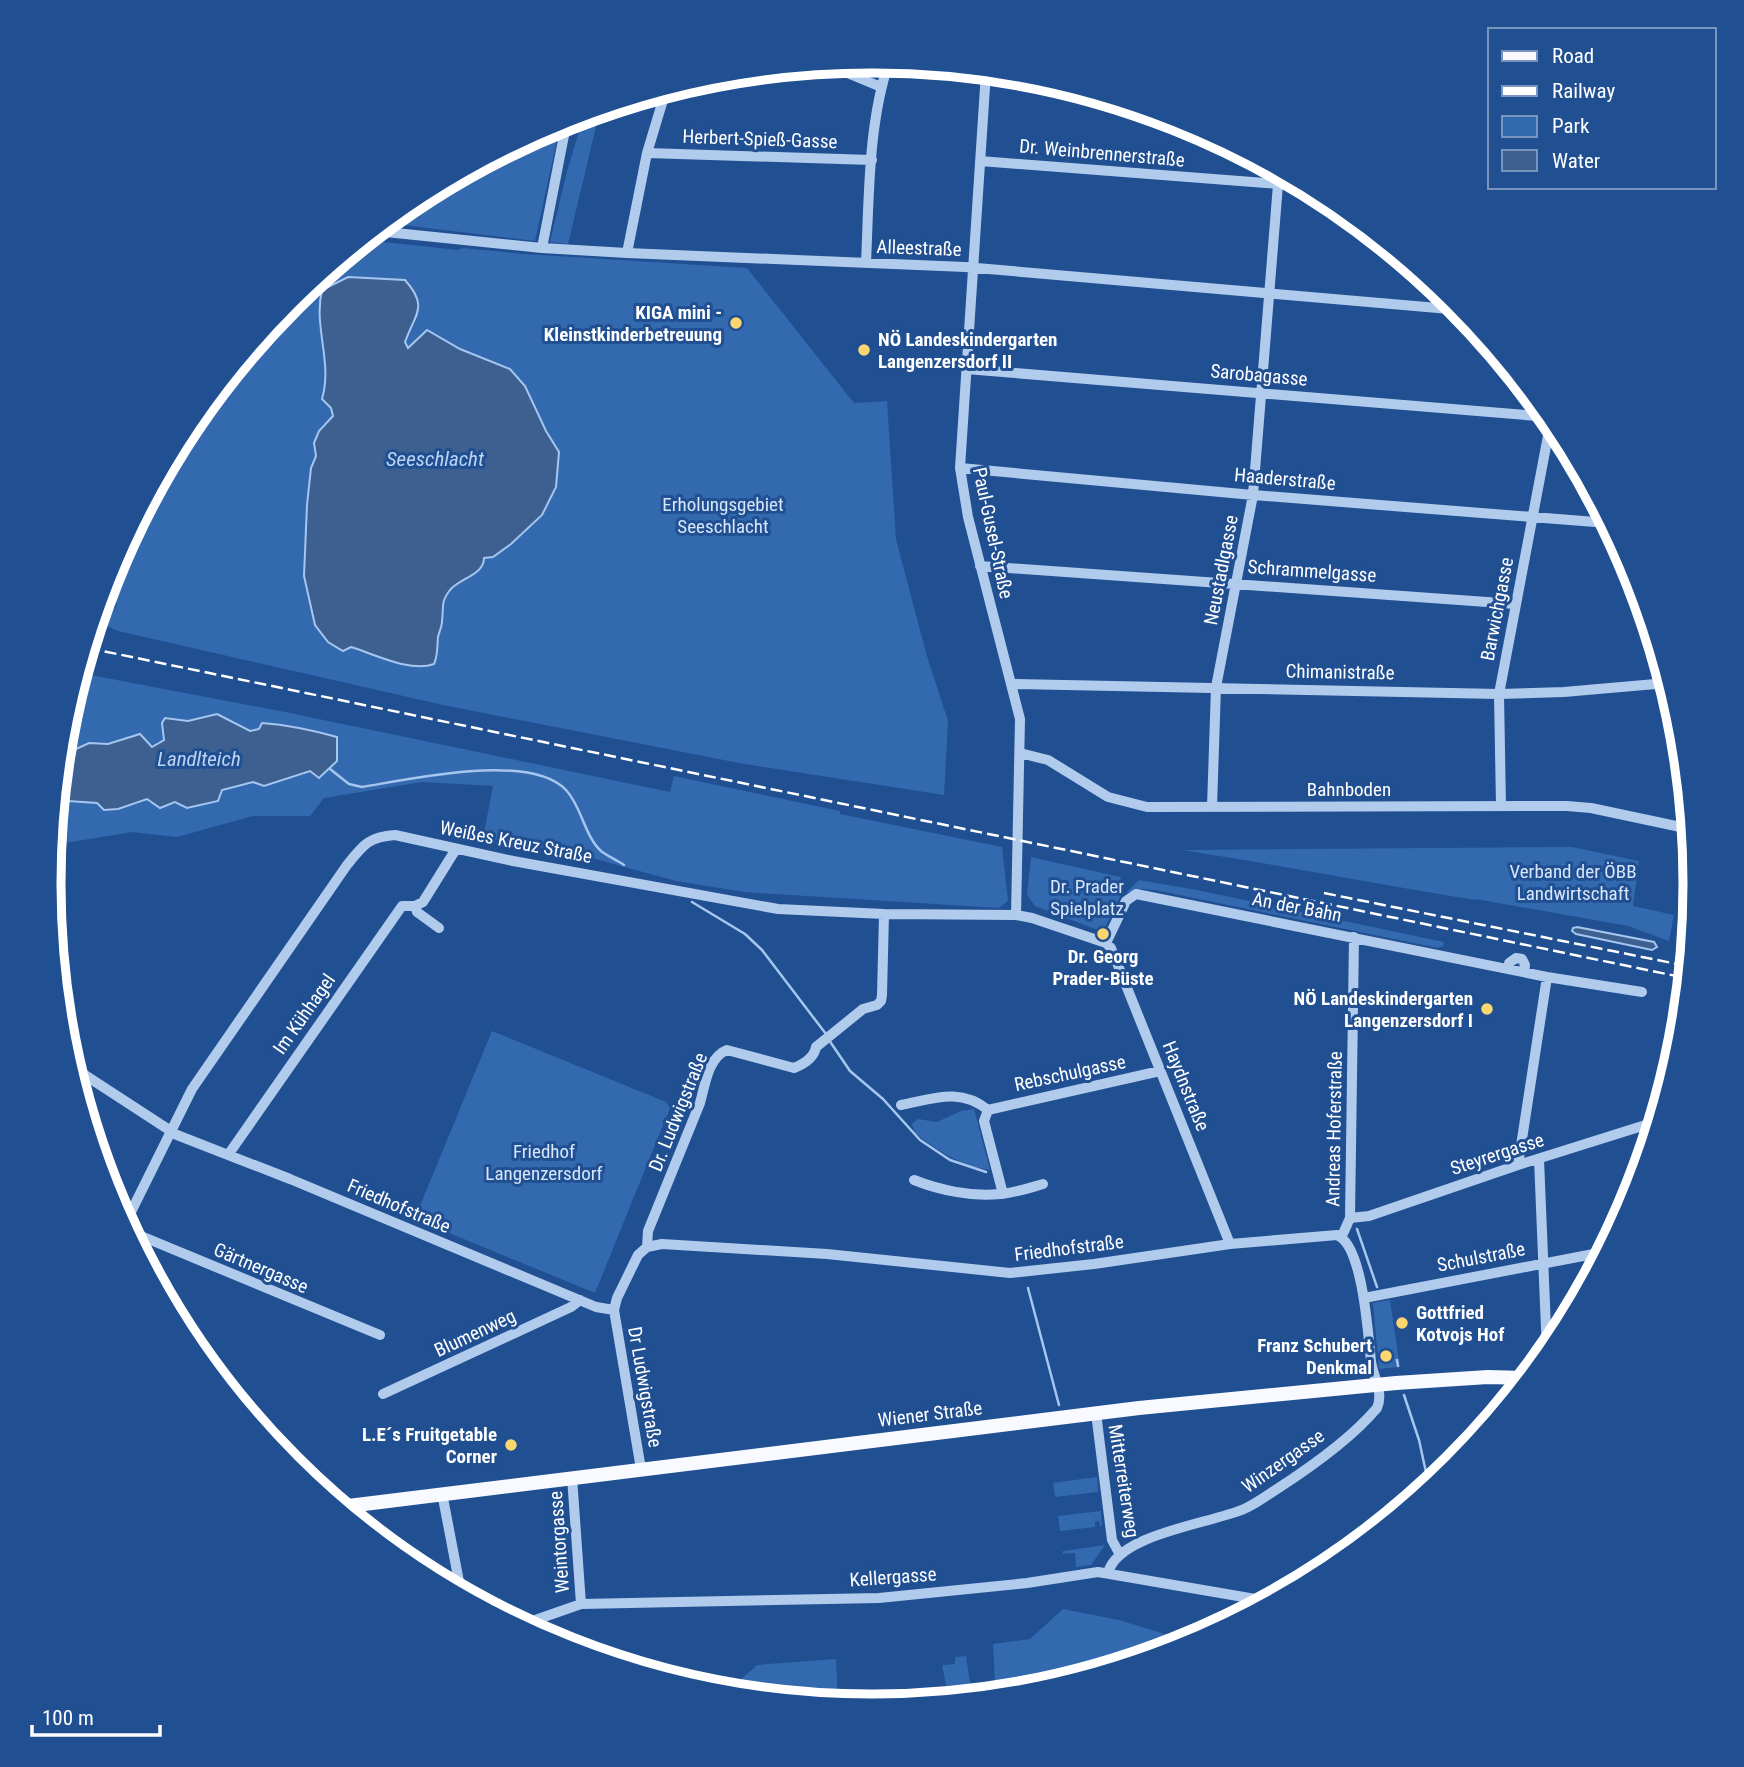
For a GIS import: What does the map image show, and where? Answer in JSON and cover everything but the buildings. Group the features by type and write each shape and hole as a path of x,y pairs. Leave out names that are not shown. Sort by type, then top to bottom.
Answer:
{"main road":[{"name":"Wiener Straße","path":"352,1505 1096,1413 1377,1384 1514,1378"}],"street":[{"path":"848,73 881,87"},
{"path":"866,263 872,160 881,87 885,73"},
{"name":"Paul-Gusel-Straße","path":"985,81 960,468 980,566 1020,719 1016,915"},
{"path":"627,253 647,153 663,100"},
{"path":"542,247 563,133"},
{"name":"Herbert-Spieß-Gasse","path":"647,153 872,160"},
{"name":"Dr. Weinbrennerstraße","path":"980,161 1284,185"},
{"name":"Neustadlgasse","path":"1212,807 1216,687 1253,495 1278,182"},
{"name":"Alleestraße","path":"389,232 627,253 972,268 1443,309"},
{"name":"Sarobagasse","path":"966,369 1535,418"},
{"name":"Barwichgasse","path":"1501,806 1499,694 1547,435"},
{"name":"Haaderstraße","path":"960,468 1253,495 1597,522"},
{"name":"Schrammelgasse","path":"980,566 1515,604"},
{"name":"Chimanistraße","path":"1012,684 1499,694 1564,692 1657,684"},
{"name":"Bahnboden","path":"1020,753 1048,760 1094,791 1121,802 1147,807 1578,807 1681,828"},
{"name":"Weißes Kreuz Straße","path":"131,1212 192,1089 347,865 365,843 378,836 395,835 456,849 778,909 884,914 1016,915 1106,943"},
{"name":"Im Kühhagel","path":"228,1155 402,906 415,906 423,902 456,849"},
{"name":"An der Bahn","path":"1106,943 1126,901 1136,894 1509,969 1509,963 1516,958 1522,959 1524,972 1642,992"},
{"path":"415,906 417,912 439,928"},
{"name":"Dr. Ludwigstraße","path":"614,1310 635,1260 647,1247 648,1231 700,1103 716,1056 727,1050 796,1073 815,1053 816,1047 863,1009 881,1001 884,914"},
{"name":"Andreas Hoferstraße","path":"1342,1236 1350,1218 1354,937"},
{"name":"Haydnstraße","path":"1106,943 1111,948 1230,1244"},
{"path":"1518,1165 1547,977"},
{"name":"Rebschulgasse","path":"988,1110 1160,1071"},
{"name":"Friedhofstraße","path":"85,1075 171,1131 596,1307 614,1310"},
{"path":"901,1105 946,1096 961,1096 974,1100 988,1110 983,1117 1003,1194"},
{"name":"Steyrergasse","path":"1350,1218 1369,1216 1646,1125"},
{"path":"1539,1159 1546,1334"},
{"path":"914,1180 932,1187 986,1195 1003,1194 1043,1184"},
{"name":"Friedhofstraße","path":"647,1247 662,1244 790,1251 1010,1273 1230,1244 1336,1234 1342,1236"},
{"path":"1342,1236 1350,1249 1364,1298 1371,1362 1377,1384"},
{"name":"Gärtnergasse","path":"143,1237 380,1335"},
{"name":"Schulstraße","path":"1364,1298 1593,1254"},
{"name":"Blumenweg","path":"383,1394 580,1300"},
{"name":"Dr Ludwigstraße","path":"614,1310 640,1469"},
{"name":"Winzergasse","path":"1119,1553 1141,1542 1228,1515 1256,1503 1308,1469 1372,1414 1380,1399 1377,1384"},
{"name":"Mitterreiterweg","path":"1096,1413 1112,1540 1119,1553"},
{"name":"Weintorgasse","path":"572,1477 581,1604"},
{"path":"442,1493 459,1581"},
{"path":"1108,1573 1119,1553"},
{"name":"Kellergasse","path":"534,1620 581,1604 879,1598 1027,1583 1087,1573 1108,1573 1254,1599"}],"green space":[{"path":"597,121 568,244 550,242 580,127"},
{"path":"558,136 535,241 400,225 467,181"},
{"name":"Erholungsgebiet Seeschlacht","path":"377,241 458,250 463,248 747,268 854,403 887,401 896,539 926,653 948,721 944,795 744,764 443,705 118,631 107,626 105,619 116,607 118,587 145,525 198,433 262,349 337,274","holes":["348,277 405,280 417,319 405,342 408,348 428,330 460,349 510,369 525,386 559,452 556,487 542,515 484,558 478,571 451,588 442,604 437,655 407,666 351,647 315,625 304,576 311,469 316,456 319,431 334,416 331,408 322,399 325,370 319,319 323,290"]},
{"path":"89,675 285,712 670,792 674,776 1002,847 1008,901 999,908 744,892 676,881 577,854 483,838 493,786 422,782 324,798 310,816 253,816 177,837 132,832 65,843 62,848 66,799 118,809 147,799 160,808 253,782 264,786 311,771 337,737 262,723 260,730 250,731 217,714 188,721 166,718 162,723 164,740 152,748 140,734 108,744 89,743 77,749 70,769"},
{"name":"Verband der ÖBB Landwirtschaft","path":"1572,847 1639,861 1633,906 1674,915 1669,941 1628,926 1182,850"},
{"name":"Dr. Prader Spielplatz","path":"1031,857 1120,877 1124,889 1103,932 1035,906 1027,895"},
{"path":"1139,880 1444,942 1443,946 1438,948 1155,890 1142,889 1126,893"},
{"name":"Friedhof Langenzersdorf","path":"492,1031 666,1102 670,1108 595,1293 420,1221 417,1213"},
{"path":"974,1109 990,1170 969,1165 941,1152 915,1133 912,1124 918,1119 937,1122 961,1111"},
{"path":"1390,1300 1400,1367 1379,1369 1373,1303"},
{"path":"1097,1477 1098,1492 1055,1497 1053,1483"},
{"path":"1101,1511 1102,1526 1099,1521 1095,1522 1095,1527 1060,1531 1058,1516"},
{"path":"1105,1545 1091,1565 1076,1567 1075,1553 1063,1554 1063,1551"},
{"path":"1063,1609 1119,1620 1173,1636 1082,1667 995,1684 993,1644 1030,1639"},
{"path":"966,1656 971,1688 947,1690 942,1665 955,1664 955,1657"},
{"path":"836,1659 838,1693 737,1683 757,1665"}],"water":[{"name":"Seeschlacht","path":"348,277 405,280 417,297 418,304 416,317 405,342 408,348 427,330 460,349 510,369 525,386 559,452 556,487 542,515 511,544 493,557 484,558 483,564 476,572 454,586 447,594 435,661 434,664 425,666 404,664 351,647 343,651 328,642 315,625 304,576 307,505 311,468 316,456 314,443 319,431 333,416 331,408 322,399 325,372 320,317 322,290"},
{"name":"Landlteich","path":"217,714 250,731 259,729 262,723 337,737 337,761 319,778 310,771 264,786 253,782 222,790 218,801 187,808 175,802 160,808 147,799 118,809 104,810 97,803 66,799 70,768 76,749 89,743 108,744 140,734 152,747 164,740 162,723 165,718 188,721"},
{"path":"1577,927 1654,942 1657,947 1652,950 1576,934 1572,931"}],"waterway":[{"path":"330,769 349,784 362,787 469,771 526,772 549,779 566,790 576,804 595,844 603,853 624,865"},
{"path":"692,902 745,934 762,950 826,1034"},
{"path":"829,1040 850,1071 883,1099 920,1140 950,1160 986,1172"},
{"path":"1357,1229 1377,1287"},
{"path":"1028,1288 1059,1405"},
{"path":"1397,1360 1398,1366"},
{"path":"1404,1395 1419,1440 1427,1475"}],"railway":[{"path":"96,650 1677,976"},
{"path":"1324,893 1678,964"}],"place":[{"name":"KIGA mini - Kleinstkinderbetreuung","path":"736,323"},
{"name":"NÖ Landeskindergarten Langenzersdorf II","path":"864,350"},
{"name":"Dr. Georg Prader-Büste","path":"1103,934"},
{"name":"NÖ Landeskindergarten Langenzersdorf I","path":"1487,1009"},
{"name":"Gottfried Kotvojs Hof","path":"1402,1323"},
{"name":"Franz Schubert Denkmal","path":"1386,1356"},
{"name":"L.E´s Fruitgetable Corner","path":"511,1445"}]}
